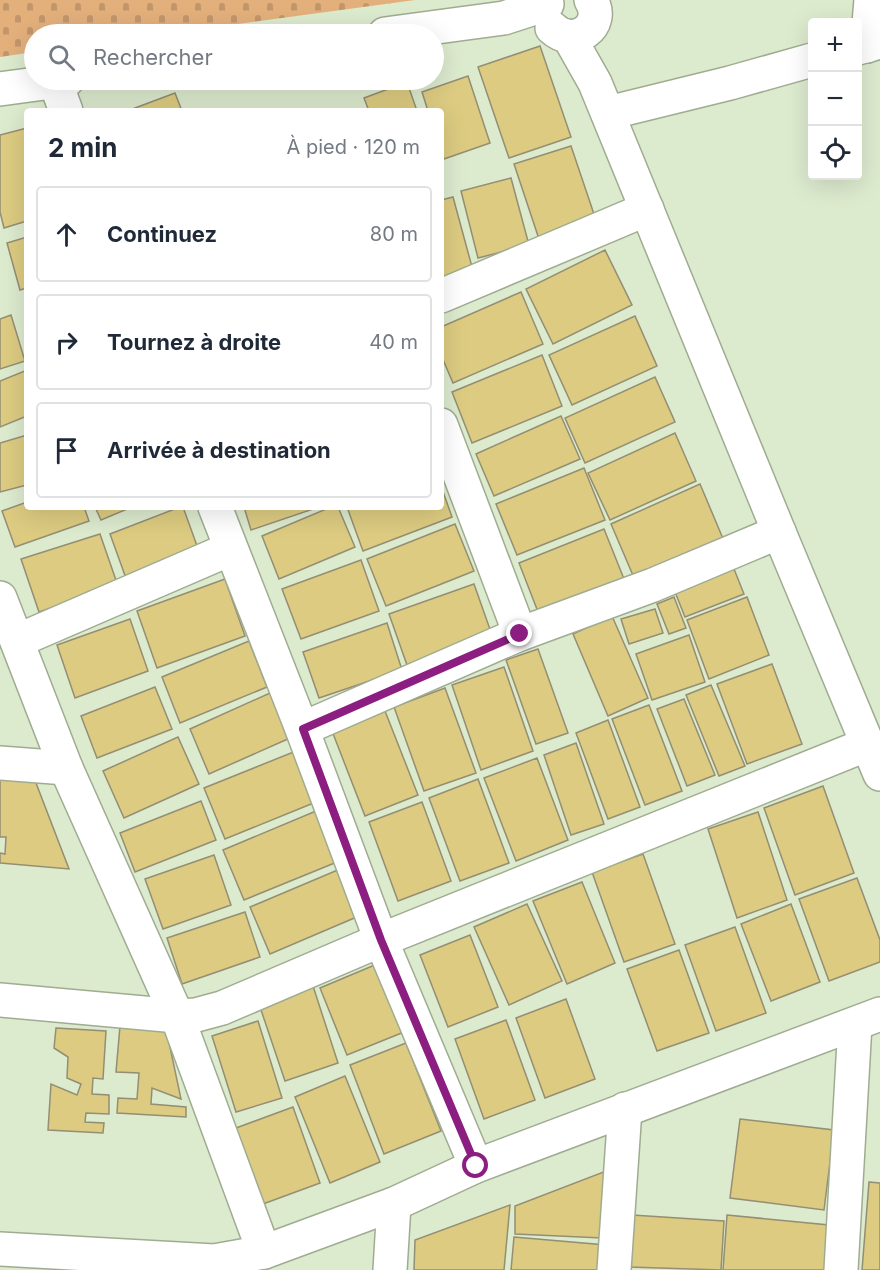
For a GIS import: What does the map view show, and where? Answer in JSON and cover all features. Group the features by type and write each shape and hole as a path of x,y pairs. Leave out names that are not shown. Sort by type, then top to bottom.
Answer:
{"street":[{"path":"868,45 871,0"},
{"path":"444,26 504,18 566,16 602,98 778,532 880,774"},
{"path":"602,98 730,83 808,61"},
{"path":"0,89 24,90"},
{"path":"31,90 62,91"},
{"path":"444,295 647,209"},
{"path":"444,433 520,634"},
{"path":"216,510 303,729 381,940 476,1166"},
{"path":"303,729 520,634 653,585 778,532"},
{"path":"17,641 230,549"},
{"path":"0,598 66,768 177,1016 264,1252"},
{"path":"0,1000 177,1016 222,1008 381,940 868,744"},
{"path":"0,763 66,768"},
{"path":"0,1249 178,1265 264,1252 393,1204 476,1166 868,1019 841,1270"},
{"path":"614,1270 625,1109"},
{"path":"390,1270 393,1204"}],"green space":[{"path":"0,0 415,0 238,24 24,24 24,53 0,57"}],"building":[{"path":"540,46 571,137 509,158 478,67"},
{"path":"468,76 490,143 444,159 444,108 427,108 422,92 444,90 444,84"},
{"path":"386,90 410,90 416,108 368,108 364,98"},
{"path":"175,93 181,108 135,108"},
{"path":"24,129 24,222 4,228 0,212 0,135"},
{"path":"571,146 598,226 541,245 514,164"},
{"path":"511,178 529,245 478,258 461,191"},
{"path":"453,197 475,278 444,287 444,199"},
{"path":"24,238 24,289 20,290 7,243"},
{"path":"605,250 632,305 553,344 526,289"},
{"path":"521,292 543,344 453,383 444,362 444,326"},
{"path":"11,315 24,361 0,369 0,319"},
{"path":"635,316 657,366 572,405 549,355"},
{"path":"542,355 562,406 472,443 452,392"},
{"path":"24,371 24,417 0,427 0,381"},
{"path":"655,377 675,422 585,463 565,418"},
{"path":"561,416 580,459 494,496 476,454"},
{"path":"675,433 696,481 610,520 588,473"},
{"path":"24,436 24,486 0,492 0,443"},
{"path":"584,468 605,520 517,555 496,504"},
{"path":"700,484 724,541 635,580 611,524"},
{"path":"444,494 452,517 363,551 348,510 444,510"},
{"path":"24,503 24,510 85,510 89,521 15,547 2,511"},
{"path":"96,510 125,510 101,520"},
{"path":"172,510 184,510 200,554 127,581 110,534"},
{"path":"245,510 310,510 251,530"},
{"path":"324,510 339,510 355,547 279,579 262,536"},
{"path":"455,524 474,571 386,606 367,559"},
{"path":"604,529 626,584 540,617 519,563"},
{"path":"100,534 118,586 39,612 21,559"},
{"path":"361,560 379,611 301,639 282,589"},
{"path":"734,569 744,594 685,617 675,592"},
{"path":"225,579 245,636 157,668 137,611"},
{"path":"474,584 492,635 407,665 389,614"},
{"path":"674,597 686,628 669,634 657,604"},
{"path":"747,597 769,655 709,679 687,620"},
{"path":"655,609 663,633 629,644 621,619"},
{"path":"612,616 648,698 608,716 573,634"},
{"path":"130,619 148,671 75,698 57,645"},
{"path":"387,623 402,670 319,698 303,652"},
{"path":"689,635 705,682 652,700 636,654"},
{"path":"249,641 267,687 180,723 162,677"},
{"path":"538,649 568,733 536,744 506,660"},
{"path":"772,664 802,744 747,764 717,684"},
{"path":"504,667 533,751 481,770 452,685"},
{"path":"711,685 745,766 719,776 686,695"},
{"path":"155,687 172,729 97,758 81,716"},
{"path":"445,688 476,773 424,791 394,707"},
{"path":"270,693 290,738 209,774 190,729"},
{"path":"684,699 715,775 687,786 657,709"},
{"path":"649,705 682,791 645,805 612,719"},
{"path":"385,711 418,795 365,816 332,731"},
{"path":"608,720 640,807 608,819 576,733"},
{"path":"178,737 199,784 124,818 103,771"},
{"path":"576,743 604,824 571,835 544,755"},
{"path":"296,751 316,802 225,839 204,788"},
{"path":"537,758 568,840 516,861 484,778"},
{"path":"0,767 31,770 69,869 0,863 0,853 5,854 6,837 0,837"},
{"path":"478,779 509,863 460,881 429,798"},
{"path":"823,786 854,873 795,895 764,808"},
{"path":"201,801 216,840 135,872 120,833"},
{"path":"422,802 451,881 398,901 369,822"},
{"path":"316,811 337,862 244,900 223,850"},
{"path":"758,812 787,900 737,918 708,829"},
{"path":"643,854 675,944 624,962 592,872"},
{"path":"214,855 231,905 163,929 145,879"},
{"path":"340,869 359,916 270,954 250,907"},
{"path":"857,878 880,940 880,962 829,981 799,899"},
{"path":"582,882 615,963 567,984 533,901"},
{"path":"527,904 562,981 509,1005 474,927"},
{"path":"791,904 820,982 771,1001 741,924"},
{"path":"245,912 260,957 182,984 167,938"},
{"path":"735,927 766,1013 716,1031 685,945"},
{"path":"470,935 498,1007 448,1027 420,955"},
{"path":"679,950 709,1033 657,1051 627,969"},
{"path":"377,964 404,1032 347,1055 320,988"},
{"path":"313,986 338,1063 285,1081 259,1004"},
{"path":"566,999 595,1079 545,1098 516,1018"},
{"path":"506,1020 535,1100 484,1119 455,1039"},
{"path":"258,1021 282,1098 236,1112 212,1036"},
{"path":"120,1026 166,1028 181,1099 152,1088 151,1104 186,1107 186,1117 117,1113 118,1098 137,1099 139,1073 116,1072"},
{"path":"56,1028 106,1031 103,1079 93,1078 92,1094 109,1095 109,1114 86,1113 85,1122 104,1123 103,1133 48,1130 51,1084 77,1095 81,1084 67,1078 68,1057 54,1048"},
{"path":"406,1043 441,1131 384,1154 350,1065"},
{"path":"345,1076 380,1162 330,1183 295,1097"},
{"path":"293,1107 320,1183 263,1204 236,1128"},
{"path":"740,1119 834,1130 824,1210 730,1198"},
{"path":"606,1171 602,1238 515,1234 515,1206"},
{"path":"869,1182 880,1183 880,1270 862,1270"},
{"path":"510,1205 504,1270 414,1270 415,1240"},
{"path":"632,1215 724,1221 721,1270 629,1267"},
{"path":"727,1215 829,1225 825,1270 723,1270"},
{"path":"514,1237 606,1245 604,1270 511,1270"}],"route":[{"path":"476,1166 381,940 303,729 520,634"}]}
